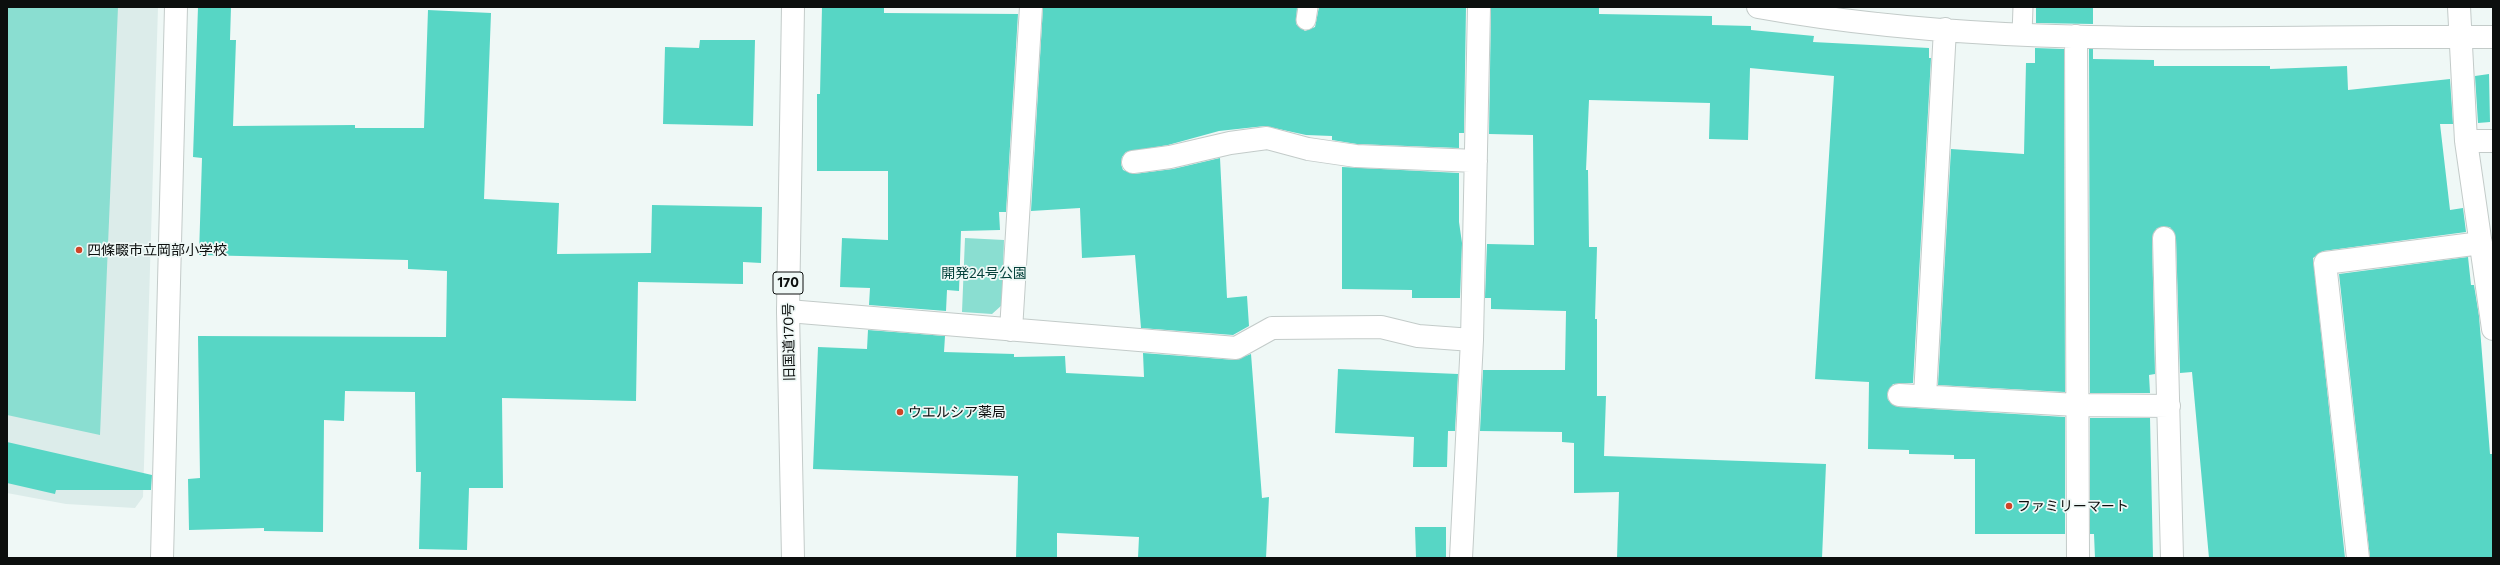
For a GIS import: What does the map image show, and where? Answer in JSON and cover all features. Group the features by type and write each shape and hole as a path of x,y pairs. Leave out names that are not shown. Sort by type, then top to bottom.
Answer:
{"main road":[{"path":"162,558 176,7"},
{"name":"旧国道170号","path":"793,7 788,311 793,558"},
{"path":"1011,330 1031,7"},
{"path":"1461,558 1472,340 1479,7"},
{"path":"1758,7 1818,18 2022,34 2076,36 2493,37"},
{"path":"2459,7 2459,37 2466,141 2493,329"},
{"path":"1925,396 1945,29"},
{"path":"2076,36 2078,558"},
{"path":"1133,162 1170,158 1230,144 1267,138 1308,149 1356,156 1476,161"},
{"path":"2466,141 2493,141"},
{"path":"2164,238 2172,558"},
{"path":"2358,558 2325,263 2481,243"},
{"path":"788,311 1236,348 1272,328 1381,327 1418,336 1472,340"},
{"path":"1899,395 2077,405 2169,406"}],"lane":[{"path":"2022,34 2023,7"}],"shaded area":[{"name":"四條畷市立岡部小学校","path":"7,7 158,7 143,497 135,508 66,504 7,493"}],"green space":[{"name":"四條畷市立岡部小学校","path":"7,7 118,7 100,435 7,415"},
{"name":"開発24号公園","path":"965,238 1004,240 1002,305 992,314 962,312"}],"building":[{"path":"198,7 231,7 230,40 236,40 233,126 355,125 355,128 424,128 428,10 491,13 484,199 559,203 557,254 651,253 652,205 762,207 761,263 743,262 743,284 638,282 636,401 502,398 503,488 469,488 467,550 419,549 421,472 416,472 415,392 345,391 344,421 324,420 323,532 264,531 264,528 189,530 188,479 200,478 198,336 446,337 447,271 408,269 408,260 199,255 202,158 193,157"},
{"path":"822,7 884,7 884,13 1018,14 1006,212 999,212 1000,230 961,231 959,291 947,290 946,311 869,305 870,288 840,287 842,238 888,240 888,171 817,171 817,94 820,94"},
{"path":"1043,7 1297,7 1296,24 1305,31 1315,27 1319,7 1466,7 1464,133 1459,133 1459,148 1357,144 1332,140 1332,136 1306,135 1265,126 1219,131 1168,145 1126,152 1122,157 1121,164 1123,170 1134,174 1173,169 1220,158 1227,298 1247,296 1249,326 1233,335 1141,328 1135,255 1082,258 1080,208 1031,211"},
{"path":"1491,7 1599,8 1599,14 1712,16 1712,25 1751,26 1751,30 1814,36 1813,42 1929,48 1929,58 1931,58 1913,383 1893,384 1887,394 1888,400 1898,407 2065,417 2065,534 1975,534 1975,459 1954,459 1954,455 1909,454 1909,450 1868,449 1869,382 1815,379 1834,76 1750,68 1748,140 1709,139 1710,103 1589,100 1586,170 1588,170 1589,247 1597,247 1595,319 1597,319 1597,396 1606,396 1604,456 1826,464 1822,558 1617,558 1619,492 1574,493 1574,443 1562,442 1562,432 1480,431 1483,370 1565,370 1566,311 1491,309 1491,298 1485,298 1487,244 1534,245 1533,135 1489,134"},
{"path":"2036,7 2093,7 2093,24 2036,23"},
{"path":"700,40 755,40 753,126 663,124 665,47 699,48"},
{"path":"2035,48 2064,49 2065,392 1938,385 1951,149 2024,154 2026,63 2035,63"},
{"path":"2089,49 2093,49 2093,59 2154,60 2154,66 2270,66 2270,69 2347,66 2348,90 2450,79 2453,124 2440,124 2450,210 2463,208 2466,232 2323,251 2313,258 2345,558 2209,558 2192,372 2180,373 2176,238 2170,227 2157,228 2152,238 2155,374 2149,375 2150,393 2090,393"},
{"path":"2489,74 2490,122 2478,123 2475,76"},
{"path":"1342,167 1459,173 1459,222 1462,243 1460,298 1412,298 1412,290 1342,289"},
{"path":"2468,257 2471,285 2474,285 2479,316 2490,454 2493,454 2493,558 2370,558 2339,274"},
{"path":"868,330 945,336 944,352 1014,354 1014,357 1065,356 1066,373 1144,377 1143,353 1235,360 1251,354 1262,498 1269,497 1266,558 1138,558 1139,537 1057,533 1057,558 1016,558 1018,476 813,469 818,347 867,349"},
{"path":"1338,369 1458,374 1455,431 1448,431 1447,467 1413,467 1414,437 1335,433"},
{"path":"2090,418 2150,418 2153,558 2095,558 2094,534 2090,534"},
{"path":"7,442 152,475 151,490 56,490 55,494 7,483"},
{"path":"1415,527 1446,527 1446,558 1416,558"}],"place":[{"name":"四條畷市立岡部小学校","path":"79,250"},
{"name":"ウエルシア薬局","path":"900,412"},
{"name":"ファミリーマート","path":"2009,506"}]}
